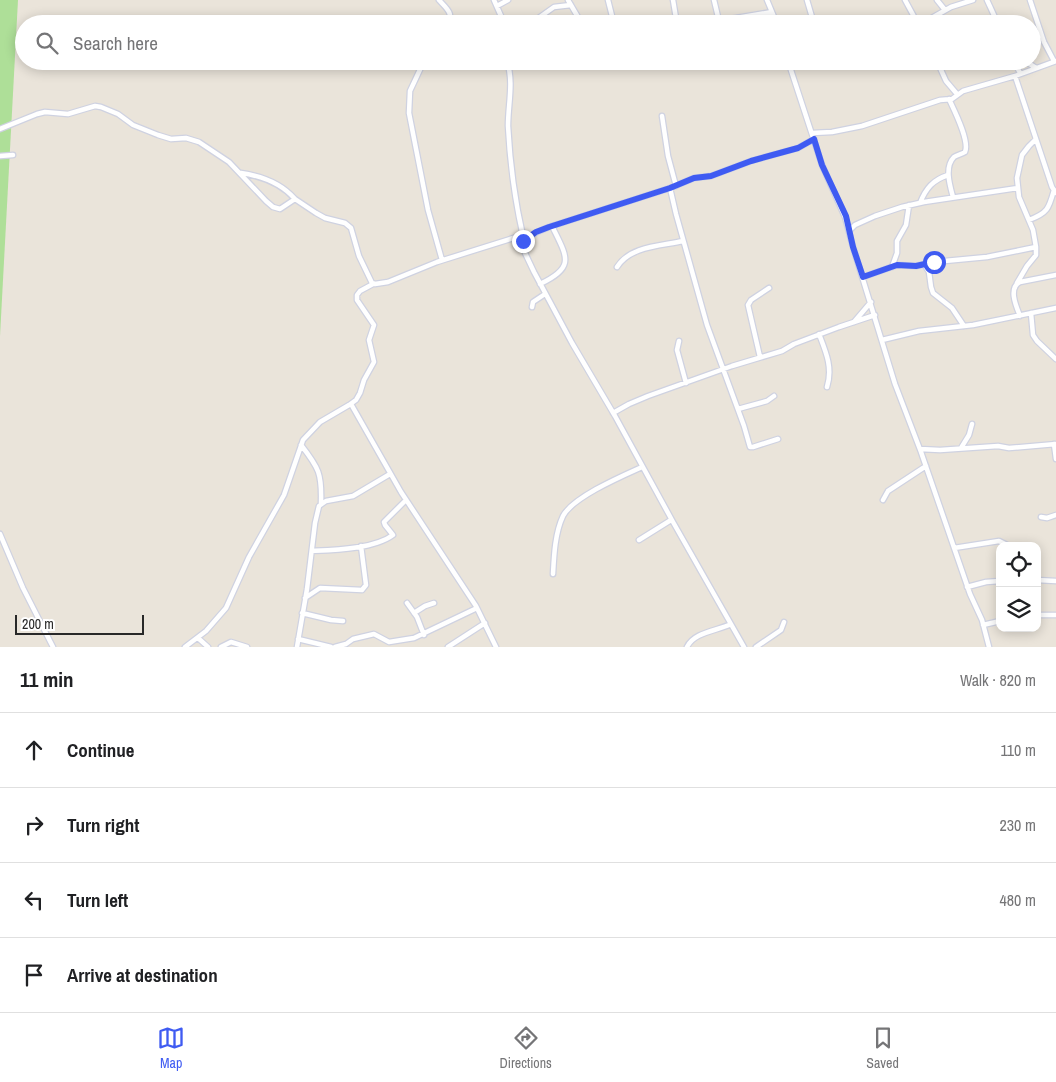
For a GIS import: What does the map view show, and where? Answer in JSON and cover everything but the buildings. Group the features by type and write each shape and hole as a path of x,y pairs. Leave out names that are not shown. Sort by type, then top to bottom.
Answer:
{"street":[{"path":"439,0 450,15"},
{"path":"494,0 500,15"},
{"path":"497,6 508,0"},
{"path":"568,0 576,15"},
{"path":"608,0 612,15"},
{"path":"673,0 676,15"},
{"path":"714,0 718,15"},
{"path":"767,0 773,15"},
{"path":"807,0 811,15"},
{"path":"905,0 914,15"},
{"path":"937,0 945,10"},
{"path":"936,15 962,2 973,0"},
{"path":"987,0 994,15"},
{"path":"1030,0 1035,15"},
{"path":"544,15 554,8 571,6"},
{"path":"754,15 772,12"},
{"path":"1041,33 1055,61 1041,66"},
{"path":"420,70 410,91 409,113 428,210 442,260"},
{"path":"509,70 508,127 510,152 525,253 545,294 744,647"},
{"path":"791,70 822,165 837,195 850,230 853,247 895,384 920,449 967,588 983,625 988,647"},
{"path":"941,70 946,81 957,94"},
{"path":"185,647 198,638 218,619 226,608 249,558 284,494 301,445 310,430 351,404 360,393 364,380 374,362 369,340 374,325 357,300 357,295 360,291 373,284 388,282 442,260 523,238 552,226 676,186 694,178 711,176 751,161 798,148 813,136 862,126 940,100 952,99 957,94 1030,70"},
{"path":"1015,76 1055,191 1047,211 1029,220"},
{"path":"949,99 967,148 962,154 954,158 948,175 953,197"},
{"path":"0,128 45,112 68,114 95,106 111,110 133,125 158,136 171,139 186,138 200,142 230,162 257,192 277,209 295,199"},
{"path":"662,116 668,156 676,186"},
{"path":"1020,316 1013,288 1036,255 1036,247 1033,228 1019,197 1017,178 1022,155 1036,139"},
{"path":"0,156 13,155"},
{"path":"241,173 264,178 275,183 321,216 345,223 351,228 359,256 373,284"},
{"path":"920,203 932,182 948,175"},
{"path":"670,188 705,316 750,447 778,439"},
{"path":"850,230 855,225 874,216 909,205 1018,188"},
{"path":"892,267 897,253 897,241 906,225 909,205"},
{"path":"1033,228 1038,217"},
{"path":"540,284 559,274 565,261 563,248 552,226"},
{"path":"617,266 623,258 633,252 683,241"},
{"path":"863,277 897,265 910,266 987,257 1036,247"},
{"path":"924,264 929,272 930,287 933,293 952,308 964,326"},
{"path":"1017,283 1056,275"},
{"path":"760,357 748,305 769,288"},
{"path":"532,307 533,302 545,294"},
{"path":"854,322 871,302"},
{"path":"882,340 919,331 964,326 1056,308"},
{"path":"1032,314 1033,335 1056,359"},
{"path":"613,413 629,404 723,369 782,351 820,334 875,316"},
{"path":"820,334 829,360 830,380 828,387"},
{"path":"679,340 677,350 686,383"},
{"path":"738,410 774,396"},
{"path":"351,404 406,500 477,608 496,647"},
{"path":"961,448 969,436 972,424"},
{"path":"920,449 998,446 1009,448 1055,444 1056,459"},
{"path":"301,445 312,458 321,476 321,504"},
{"path":"922,456 928,450"},
{"path":"882,500 888,491 926,466"},
{"path":"553,574 556,540 559,525 564,514 592,492 642,467"},
{"path":"296,647 318,506 353,496 390,474"},
{"path":"312,551 347,549 392,536 384,522 406,500"},
{"path":"1041,517 1047,518 1056,515"},
{"path":"639,540 671,520"},
{"path":"0,534 18,580 54,647"},
{"path":"954,548 1001,542"},
{"path":"305,598 320,588 362,590 365,588 361,546"},
{"path":"1041,580 1056,581"},
{"path":"967,588 986,582 996,581"},
{"path":"407,603 424,635"},
{"path":"414,614 425,606 434,603"},
{"path":"389,642 404,641 424,635 477,608"},
{"path":"302,613 343,621"},
{"path":"1041,615 1056,615"},
{"path":"756,647 781,630 784,622"},
{"path":"983,625 996,622"},
{"path":"448,647 485,623"},
{"path":"686,647 689,642 698,636 731,624"},
{"path":"335,647 342,646 353,639 374,634 394,647"},
{"path":"198,638 208,647"},
{"path":"298,639 331,647"},
{"path":"221,647 231,642 248,647"}],"green space":[{"path":"0,0 18,0 17,15 15,15 15,56 0,336"}],"route":[{"path":"523,241 530,235 549,227 670,188 694,178 711,176 751,161 798,148 814,139 822,165 846,216 853,247 863,277 897,265 916,266 934,262"}]}
